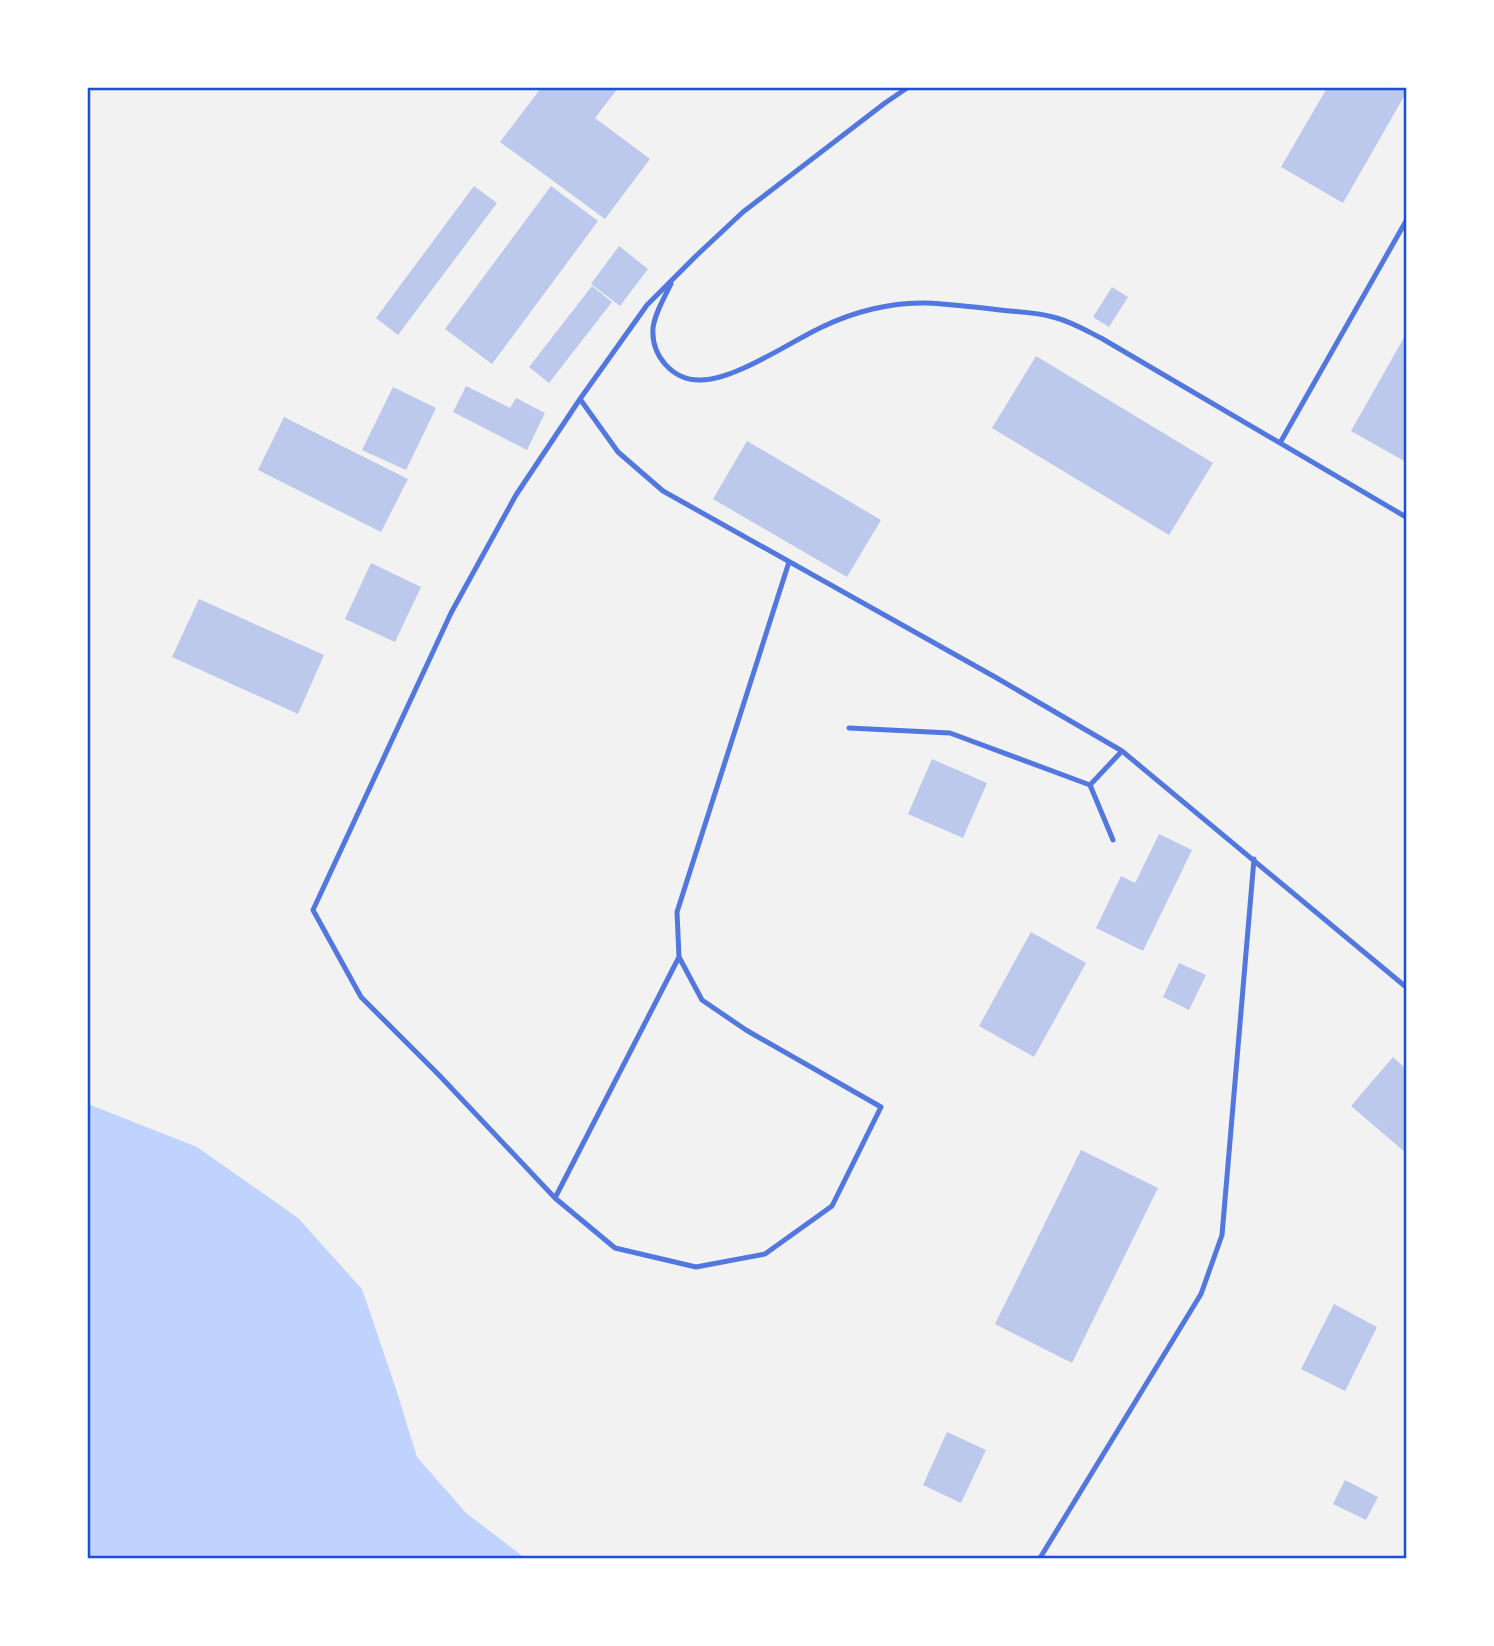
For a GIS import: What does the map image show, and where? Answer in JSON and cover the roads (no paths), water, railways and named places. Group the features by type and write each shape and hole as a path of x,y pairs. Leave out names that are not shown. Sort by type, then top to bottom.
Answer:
{"lane":[{"path":"789,562 677,912 679,957 702,1000 746,1030 881,1107 832,1206 765,1254 696,1267 615,1248 555,1198 361,997 313,911 452,613 516,495 647,305 743,212 907,88"},
{"path":"1280,443 1406,221"},
{"path":"674,278 656,315 654,345 660,359 671,371 686,379 702,381 740,370 823,326 852,314 888,306 923,303 956,305 1051,316 1074,324 1406,517"},
{"path":"580,399 618,452 663,491 1122,751 1406,987"},
{"path":"849,728 950,733 1090,785 1113,840"},
{"path":"1090,785 1122,751"},
{"path":"1040,1559 1201,1294 1222,1235 1254,859"},
{"path":"555,1198 679,957"}],"water":[{"path":"88,1104 197,1147 298,1218 362,1289 417,1457 466,1513 525,1558 88,1558"}]}
